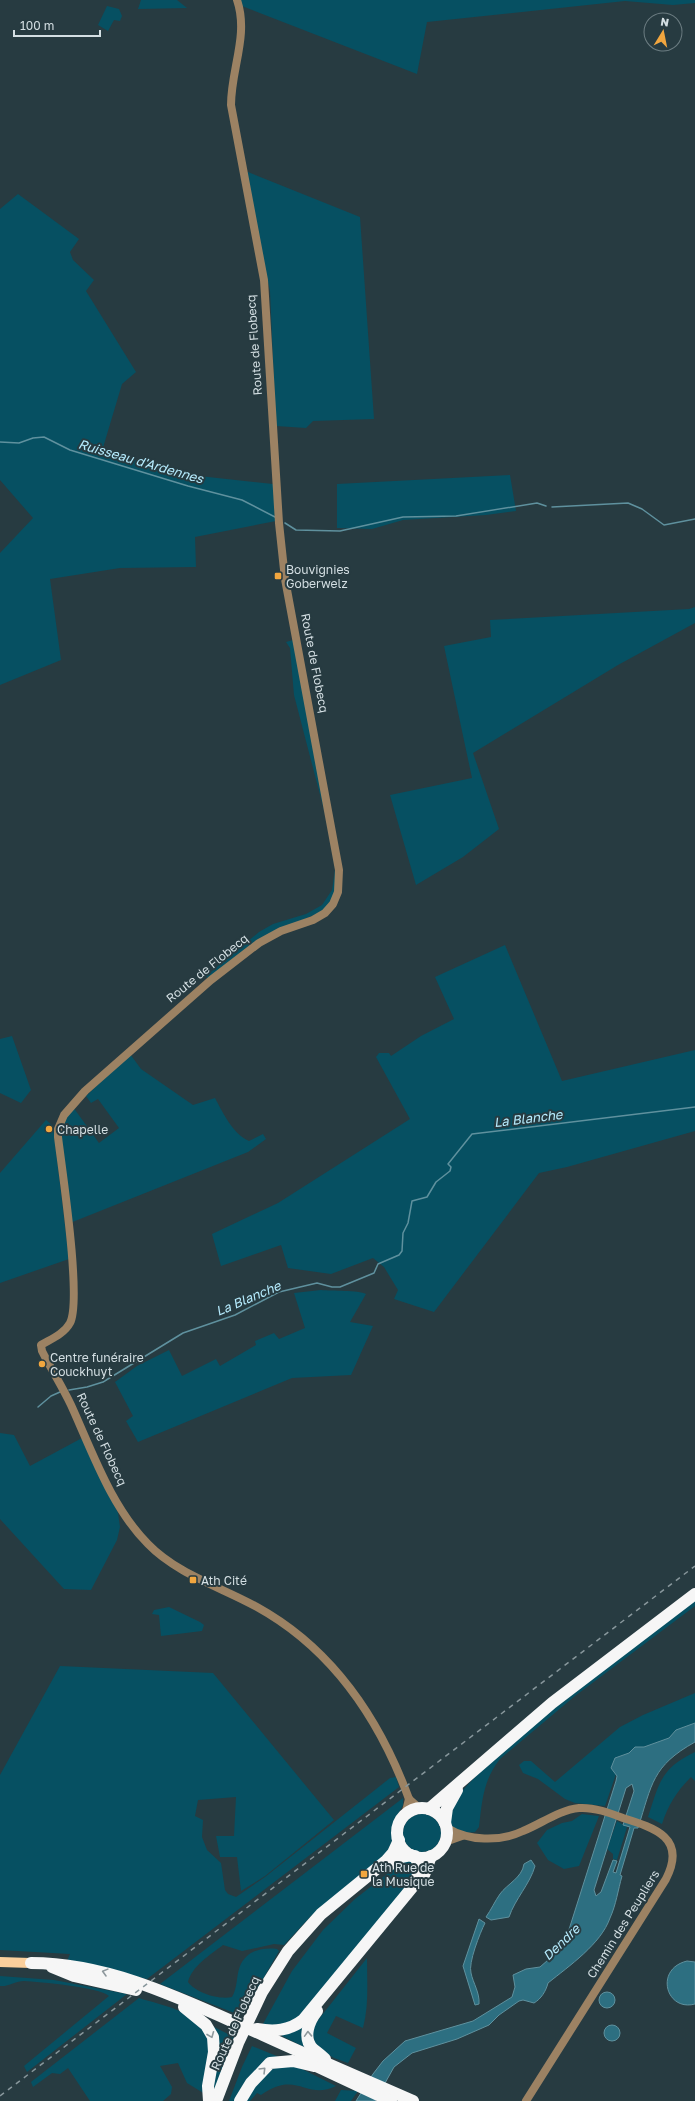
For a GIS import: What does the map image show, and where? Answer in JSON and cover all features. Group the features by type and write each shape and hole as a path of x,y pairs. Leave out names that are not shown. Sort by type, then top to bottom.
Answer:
{"highway":[{"path":"426,1808 465,1779 518,1730 552,1702 695,1594"},
{"path":"323,2067 309,2044 307,2035 309,2023 313,2015 419,1886 431,1856 440,1850 445,1842 450,1801 465,1779"},
{"path":"259,2034 286,2029 303,2020 415,1884 420,1868 413,1855 403,1848 399,1840 398,1829 405,1815 417,1808 426,1808 438,1814 446,1825"},
{"name":"Route de Flobecq","path":"216,2101 238,2043 262,1992 288,1951 321,1914 386,1861 393,1853 399,1840"},
{"path":"413,1855 431,1856"},
{"name":"Route de Flobecq","path":"226,2101 235,2071 267,1999 299,1948 324,1919 339,1905 397,1859 413,1855"},
{"path":"31,1963 70,1965 123,1978 188,2002 238,2028"},
{"path":"31,1963 48,1966 74,1976 128,1987 238,2028 259,2034 391,2101"},
{"path":"184,2007 206,2025 213,2037 214,2052 208,2086 210,2101"},
{"path":"240,2101 251,2083 270,2063 293,2062 323,2067 412,2101"}],"main road":[{"path":"0,1962 31,1963"}],"street":[{"name":"Route de Flobecq","path":"237,0 241,16 242,34 233,81 232,105 264,280 279,523 285,579 339,870 339,887 333,904 325,913 270,937 227,966 97,1080 64,1115 58,1129 58,1137 71,1248 74,1311 66,1328 41,1345 46,1360 64,1390 116,1502 133,1528 148,1545 166,1559 276,1619 299,1635 323,1657 350,1689 374,1723 392,1758 409,1799"},
{"path":"405,1815 409,1799 417,1806 426,1808"},
{"name":"Chemin des Peupliers","path":"445,1842 462,1836 504,1837 522,1832 564,1812 585,1808 603,1812 653,1828 662,1834 671,1848 672,1855 670,1872 526,2101"},
{"name":"Chemin des Peupliers","path":"446,1825 462,1836"}],"shaded area":[{"path":"141,0 177,0 187,8 138,9"},
{"path":"239,0 695,0 695,3 673,5 625,1 427,22 417,74 242,6"},
{"path":"107,6 119,9 122,16 120,21 114,20 108,31 98,25"},
{"path":"243,170 360,217 374,419 313,421 306,428 276,426 270,291"},
{"path":"18,194 79,239 70,252 73,260 94,280 86,291 136,372 122,384 102,451 190,475 273,484 276,521 195,537 196,567 120,568 50,579 61,660 0,685 0,553 33,518 0,480 0,209"},
{"path":"510,475 516,511 486,515 403,520 372,529 337,528 337,484"},
{"path":"695,607 695,623 618,665 473,753 499,829 463,857 416,885 390,795 472,778 444,646 491,637 490,620 689,609"},
{"path":"293,640 336,864 337,887 330,904 319,913 295,923 208,979 206,976 259,932 273,924 306,914 322,905 332,890 335,869 325,814 294,695 290,648 286,642"},
{"path":"505,945 562,1081 695,1050 695,1131 567,1167 539,1173 434,1312 394,1299 398,1290 384,1267 373,1258 331,1274 288,1268 281,1245 221,1266 212,1234 278,1203 410,1119 376,1057 379,1053 389,1053 391,1056 421,1036 454,1019 435,977"},
{"path":"12,1036 31,1090 21,1103 0,1093 0,1039"},
{"path":"130,1054 141,1069 193,1105 215,1098 233,1128 243,1138 249,1141 263,1134 266,1139 248,1152 70,1223 61,1142 62,1124 73,1107 99,1143 119,1128 98,1099 91,1103 86,1096"},
{"path":"46,1120 53,1126 69,1259 0,1283 0,1173"},
{"path":"321,1290 351,1291 366,1294 350,1322 373,1326 351,1375 292,1378 138,1442 126,1421 133,1416 115,1382 137,1366 169,1350 182,1376 216,1359 220,1366 256,1345 255,1341 274,1333 279,1339 305,1328 294,1293"},
{"path":"0,1433 14,1435 30,1466 82,1438 118,1513 120,1527 117,1540 91,1590 64,1589 0,1519"},
{"path":"695,1600 695,1606 575,1696 500,1759 494,1767 487,1783 482,1800 479,1827 475,1832 464,1833 453,1828 450,1821 456,1797 478,1774 532,1725"},
{"path":"169,1607 200,1622 204,1625 202,1631 161,1636 159,1615 152,1614 154,1610"},
{"path":"60,1666 213,1673 334,1820 265,1876 241,1891 237,1857 220,1857 216,1836 234,1836 236,1797 198,1800 195,1816 203,1820 202,1837 207,1850 221,1863 225,1890 228,1894 236,1897 265,1877 390,1778 396,1777 399,1787 147,1979 67,1961 70,1954 0,1950 0,1775"},
{"path":"695,1693 695,1723 676,1730 669,1738 644,1747 635,1747 629,1753 615,1758 611,1768 616,1774 605,1806 575,1803 565,1799 538,1779 523,1773 519,1765 524,1761 531,1761 555,1782 620,1727 643,1715"},
{"path":"695,1723 695,1742 670,1759 656,1778 647,1799 638,1828 634,1828 620,1875 622,1876 612,1913 606,1928 592,1946 548,1983 543,1994 534,2003 523,2000 519,2001 499,2015 489,2025 457,2039 412,2053 394,2067 375,2101 356,2101 383,2061 405,2041 473,2021 512,1997 515,1987 513,1975 526,1969 540,1967 556,1953 566,1939 616,1781 617,1776 611,1768 615,1758 629,1753 635,1747 644,1747 669,1738 676,1730","holes":["632,1784 634,1791 623,1825 630,1827 616,1873 613,1872 617,1861 613,1860 601,1892 596,1896 594,1890 626,1788"]},
{"path":"695,1752 695,1781 691,1777 681,1788 670,1804 662,1824 648,1817 655,1795 668,1771 675,1764"},
{"path":"403,1798 403,1805 393,1823 393,1839 386,1854 311,1916 284,1945 274,1944 242,1951 223,1945 202,1961 193,1971 188,1982 196,1989 208,1995 227,1998 232,1997 240,1966 246,1957 255,1951 277,1949 279,1951 243,2014 237,2014 160,1984"},
{"path":"418,1814 426,1814 436,1819 440,1826 440,1840 436,1847 426,1852 418,1852 408,1847 406,1844 403,1837 403,1829 408,1819 411,1817"},
{"path":"582,1814 599,1816 579,1866 564,1869 548,1860 537,1843 547,1830 562,1823 572,1821"},
{"path":"617,1821 627,1827 617,1860 613,1859 613,1854 607,1849"},
{"path":"405,1860 412,1861 415,1865 410,1883 299,2017 284,2027 263,2024 292,1971 323,1930 355,1899"},
{"path":"531,1860 535,1866 533,1873 509,1917 491,1920 486,1917 503,1890 517,1877 523,1869 524,1864"},
{"path":"479,1919 485,1923 471,1962 471,1973 479,2000 479,2004 475,2005 463,1966"},
{"path":"367,1958 367,2002 363,2028 336,2016 327,2033 356,2048 348,2063 334,2058 316,2047 311,2029"},
{"path":"687,1961 695,1962 695,2004 685,2005 677,2002 671,1996 667,1980 670,1972 677,1965"},
{"path":"0,1976 54,1980 127,1994 27,2072 24,2066 109,1996 94,1990 42,1982 24,1981 6,1986 0,1986"},
{"path":"607,1992 614,1997 615,2000 610,2007 607,2008 600,2003 599,2000 604,1993"},
{"path":"139,1998 180,2011 197,2022 204,2030 210,2043 205,2094 187,2083 178,2063 160,2066 172,2087 171,2094 163,2101 90,2101 68,2068 60,2074 52,2073 33,2087 31,2082"},
{"path":"304,2022 304,2047 282,2036 282,2035"},
{"path":"208,2024 234,2037 215,2099"},
{"path":"612,2025 619,2030 620,2033 615,2040 612,2041 605,2036 604,2033 609,2026"},
{"path":"252,2046 284,2059 275,2060 237,2101 229,2101 242,2067"},
{"path":"283,2065 300,2068 336,2086 326,2090 317,2090 293,2085 284,2085 273,2088 261,2095 257,2093 250,2101 244,2101 265,2072"},
{"path":"341,2090 358,2091 351,2101 335,2101"}],"waterway":[{"name":"Ruisseau d'Ardennes","path":"0,442 19,443 33,438 44,437 70,450 188,486 242,500 275,517"},
{"name":"Ruisseau d'Ardennes","path":"285,523 296,530 340,531 403,517 456,516 537,503 546,506"},
{"name":"Ruisseau d'Ardennes","path":"552,507 628,503 642,509 664,525 695,519"},
{"name":"La Blanche","path":"69,1390 87,1387 103,1382 183,1333 235,1315 279,1292 317,1283 332,1287 340,1287 374,1273 378,1264 399,1255 402,1251 403,1233 408,1223 412,1201 427,1197 436,1182 450,1171 451,1167 448,1164 472,1134 695,1107"},
{"name":"La Blanche","path":"38,1407 51,1396 60,1392"}],"railway":[{"path":"0,2096 695,1566"}],"place":[{"name":"Bouvignies Goberwelz","path":"278,576"},
{"name":"Chapelle","path":"49,1129"},
{"name":"Centre funéraire Couckhuyt","path":"42,1364"},
{"name":"Ath Cité","path":"193,1580"},
{"name":"Ath Rue de la Musique","path":"364,1874"}],"water label":[{"name":"Dendre","path":"561,1942"}]}
